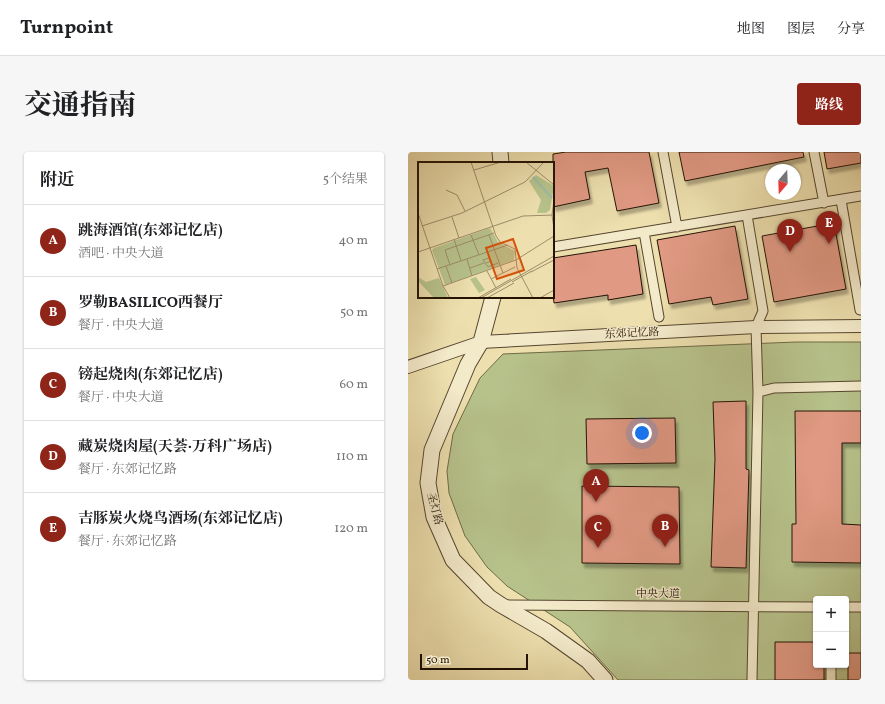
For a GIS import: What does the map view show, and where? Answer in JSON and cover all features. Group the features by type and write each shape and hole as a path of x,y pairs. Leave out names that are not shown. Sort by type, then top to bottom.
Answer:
{"street":[{"path":"500,152 501,162"},
{"path":"663,152 677,227"},
{"path":"814,152 824,203"},
{"path":"554,247 861,196"},
{"path":"841,200 860,310"},
{"path":"747,215 763,312 756,327 758,392 752,680"},
{"path":"644,232 659,317"},
{"name":"圣灯路","path":"493,298 481,342 468,364 432,450 428,483 434,517 453,560 490,597 546,631 588,661 606,680"},
{"name":"东郊记忆路","path":"408,367 481,342 756,327 861,326"},
{"path":"758,392 774,388 861,386"},
{"name":"中央大道","path":"501,605 813,607"},
{"path":"849,607 861,607"},
{"path":"831,668 831,680"}],"green space":[{"path":"796,342 861,342 861,680 618,680 570,627 507,586 487,567 465,536 449,493 447,471 453,434 480,378 503,354"}],"building":[{"path":"566,152 649,152 659,203 617,211 608,168 585,172 590,199 554,207 553,154"},
{"path":"679,152 803,152 804,157 685,181"},
{"path":"824,152 861,152 861,163 827,169"},
{"path":"834,223 846,289 774,302 762,236"},
{"path":"735,226 748,299 713,305 711,297 669,304 657,240"},
{"path":"636,245 643,294 608,300 608,295 554,303 554,258"},
{"path":"746,401 746,469 749,470 746,568 711,567 715,459 713,402"},
{"path":"795,411 861,411 861,443 842,443 842,524 861,525 861,563 792,562 792,524 796,524"},
{"path":"675,418 676,463 587,464 586,419"},
{"path":"582,486 679,487 680,564 582,563"},
{"path":"775,642 813,642 813,668 824,668 824,680 775,680"},
{"path":"849,653 861,653 861,680 848,680"}],"place":[{"name":"吉豚炭火烧鸟酒场(东郊记忆店)","path":"829,244"},
{"name":"藏炭烧肉屋(天荟·万科广场店)","path":"790,252"},
{"name":"跳海酒馆(东郊记忆店)","path":"596,502"},
{"name":"罗勒BASILICO西餐厅","path":"665,547"},
{"name":"镑起烧肉(东郊记忆店)","path":"598,548"}]}
